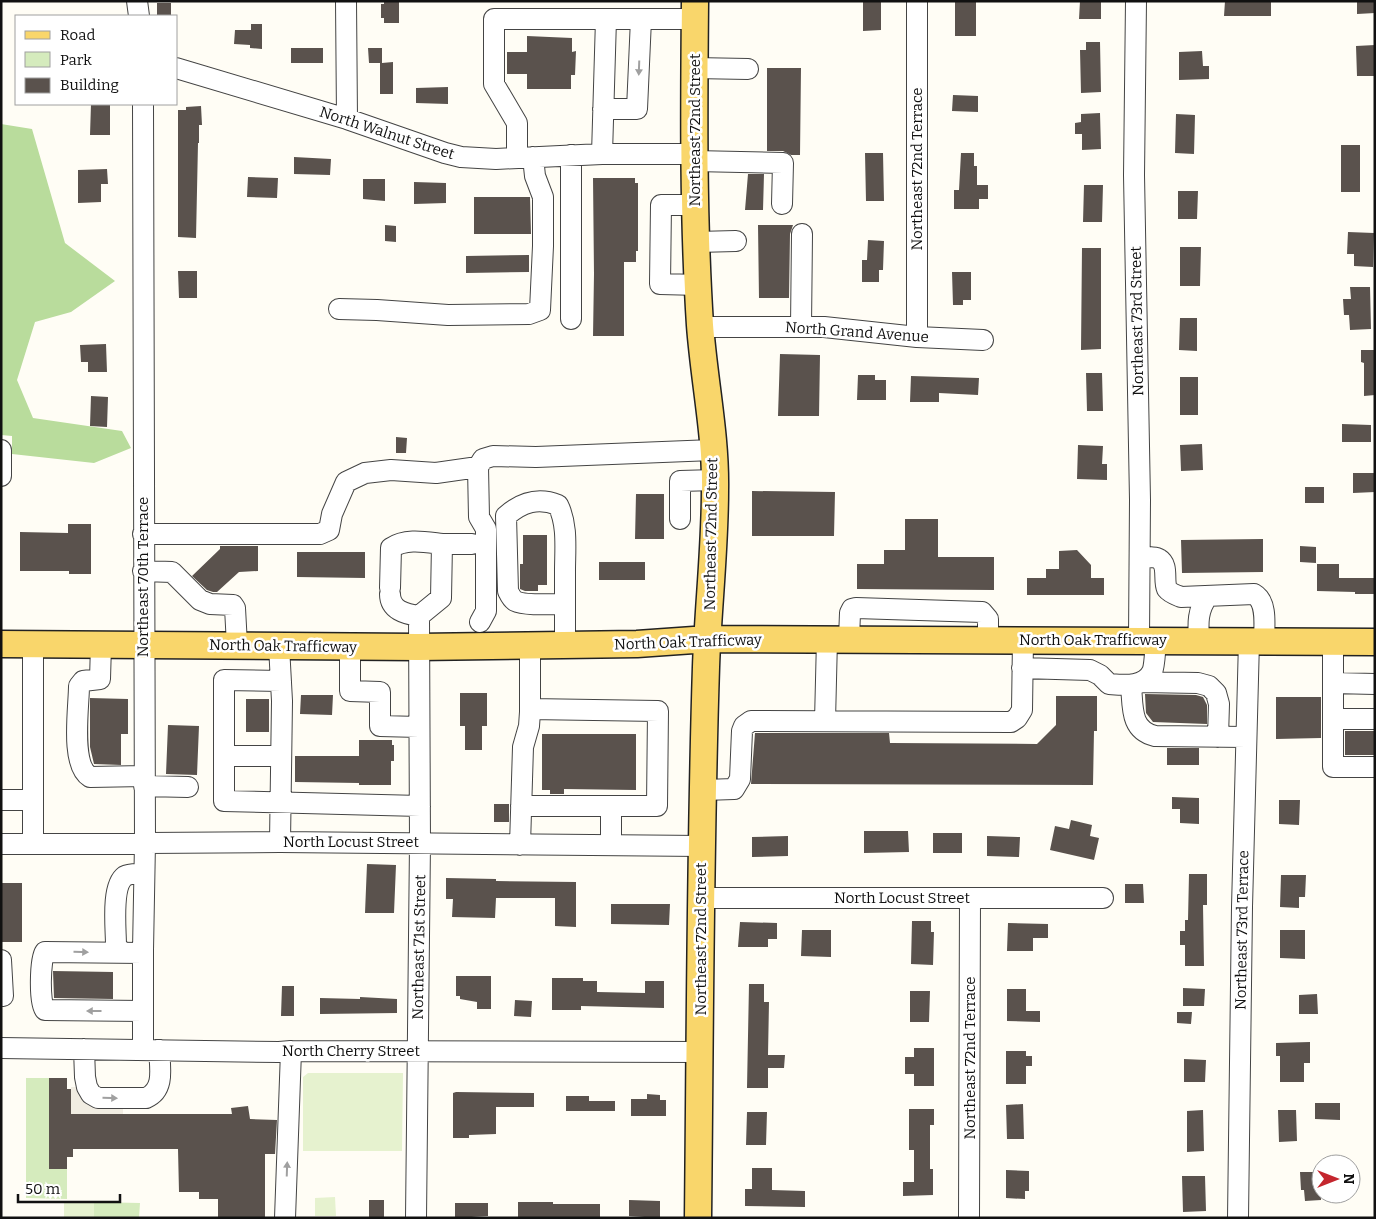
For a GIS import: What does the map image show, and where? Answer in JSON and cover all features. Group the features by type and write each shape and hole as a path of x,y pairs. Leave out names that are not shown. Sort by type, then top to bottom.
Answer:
{"main road":[{"name":"Northeast 72nd Street","path":"695,10 694,157 700,327 710,406 715,480 702,846 698,1218"},
{"name":"North Oak Trafficway","path":"1,644 418,647 480,634 530,645 637,644 708,639 1375,642"}],"street":[{"path":"137,1 139,15"},
{"path":"346,1 347,119"},
{"name":"Northeast 72nd Terrace","path":"917,1 917,337"},
{"name":"Northeast 73rd Street","path":"1136,1 1134,175 1140,558 1152,672 1136,683"},
{"path":"339,309 458,315 529,314 540,310 543,197 525,157 517,123 494,84 494,18 641,19 695,10"},
{"path":"602,154 606,19"},
{"path":"603,109 637,109 641,19"},
{"path":"694,68 748,69"},
{"name":"North Walnut Street","path":"178,69 347,119 444,153 479,159 602,154 694,157 783,163 782,204"},
{"name":"Northeast 70th Terrace","path":"84,1049 87,1087 91,1094 98,1098 146,1098 157,1090 160,1080 151,1050 133,952 144,874 145,843 143,105"},
{"path":"571,156 571,319"},
{"path":"695,205 661,205 660,284 699,285"},
{"path":"801,327 802,234"},
{"path":"697,242 736,241"},
{"name":"North Grand Avenue","path":"700,327 824,327 917,337 983,340"},
{"path":"1,476 2,450"},
{"path":"480,634 486,611 486,529 479,517 478,467 483,459 493,456 536,457 713,450"},
{"path":"143,534 320,534 329,530 332,514 346,482 365,473 390,470 436,473 478,467"},
{"path":"680,519 680,481 715,480"},
{"path":"479,517 506,516 516,506 529,501 548,501 558,506 563,516 564,534 565,645"},
{"path":"506,516 508,591 511,597 523,603 565,604"},
{"path":"479,517 472,530 472,544 473,606 480,634"},
{"path":"442,544 441,598 418,616 406,614 395,608 391,603 390,591 391,548 408,542 472,544"},
{"path":"1140,558 1158,558 1161,560 1164,566 1168,589 1172,593 1181,597 1208,596"},
{"path":"143,571 168,570 205,603 233,606 235,608 237,645"},
{"name":"Northeast 73rd Terrace","path":"1208,596 1254,594 1263,605 1256,642 1246,737 1238,1218"},
{"path":"1199,641 1198,613 1208,596"},
{"name":"Northeast 71st Street","path":"416,1218 420,843 418,616"},
{"path":"825,722 838,639"},
{"path":"704,790 734,789 737,786 740,779 742,730 751,721 1012,722 1022,710 1023,640"},
{"path":"1333,642 1333,767 1375,767"},
{"path":"33,644 33,843"},
{"path":"101,645 100,679 83,681 79,686 78,757 83,770 90,777 144,781 188,787"},
{"path":"520,845 522,747 529,726 530,709 530,645"},
{"path":"279,646 281,681 280,842"},
{"path":"350,647 350,691 380,692 380,726 419,727"},
{"path":"1022,668 1090,670 1100,675 1109,684 1198,683 1208,686 1216,693 1218,737"},
{"path":"281,681 224,680 224,802 420,806"},
{"path":"1136,683 1134,714 1137,726 1146,734 1155,736 1246,737"},
{"path":"1333,683 1375,684"},
{"path":"521,806 657,806 658,711 530,709"},
{"path":"1333,719 1375,718"},
{"path":"224,756 281,756"},
{"path":"1,800 33,800"},
{"path":"611,806 611,845"},
{"name":"North Locust Street","path":"1,844 280,842 702,846"},
{"path":"133,952 118,949 116,945 116,901 119,884 125,876 144,874"},
{"name":"North Locust Street","path":"701,898 1103,898"},
{"name":"Northeast 72nd Terrace","path":"969,1218 970,898"},
{"path":"133,952 46,952 42,958 42,1009 47,1011 143,1011"},
{"path":"1,960 3,996"},
{"name":"North Cherry Street","path":"1,1048 279,1052 291,1050 700,1052"},
{"path":"285,1218 291,1050"}],"green space":[{"path":"1,124 32,129 65,243 115,281 71,312 35,322 17,380 33,418 122,431 131,448 94,463 12,454 12,436 1,435"},
{"path":"308,1073 403,1073 402,1151 303,1151 303,1077"},
{"path":"26,1078 49,1078 49,1169 67,1169 67,1199 26,1198"},
{"path":"335,1197 336,1216 315,1216 315,1198"},
{"path":"64,1202 94,1202 94,1218 64,1218"},
{"path":"94,1202 140,1203 139,1218 94,1218"}],"shaded area":[{"path":"71,1087 82,1087 123,1102 123,1114 71,1114"}],"building":[{"path":"384,1 399,1 399,23 384,23 384,18 381,18 381,4 384,4"},
{"path":"863,1 881,1 881,30 863,31"},
{"path":"955,1 976,1 976,36 955,36"},
{"path":"1080,1 1101,1 1101,19 1079,19"},
{"path":"1225,1 1271,1 1271,16 1224,16"},
{"path":"1357,1 1375,1 1375,13 1357,14"},
{"path":"157,3 171,3 171,15 157,15"},
{"path":"251,24 262,24 262,49 250,48 250,45 234,44 235,30 251,30"},
{"path":"527,36 572,38 572,52 576,51 575,75 571,75 571,89 527,89 527,74 507,74 507,52 527,52"},
{"path":"1086,42 1100,42 1101,92 1081,93 1080,50 1086,50"},
{"path":"1375,45 1375,76 1357,76 1356,46"},
{"path":"291,48 323,48 323,63 291,63"},
{"path":"368,48 382,48 382,63 393,62 393,94 380,94 380,63 369,63"},
{"path":"1202,51 1203,66 1209,66 1209,79 1179,80 1179,52"},
{"path":"767,68 801,68 800,155 791,155 783,151 767,151"},
{"path":"448,87 448,104 416,103 416,88"},
{"path":"953,95 978,96 978,112 952,111"},
{"path":"91,105 110,105 110,135 90,135"},
{"path":"201,106 202,125 199,125 198,143 196,238 178,237 178,110 186,110 186,107"},
{"path":"1100,113 1101,149 1082,150 1082,134 1075,134 1075,123 1081,122 1081,114"},
{"path":"1176,114 1195,115 1194,154 1175,153"},
{"path":"1341,145 1360,145 1360,192 1341,192"},
{"path":"865,153 883,153 884,201 866,201"},
{"path":"961,153 974,153 974,166 977,166 977,185 988,185 988,199 979,199 979,209 954,209 954,190 959,190"},
{"path":"294,157 331,159 330,175 294,174"},
{"path":"107,169 108,184 101,184 101,202 78,203 78,170"},
{"path":"748,174 764,174 763,210 745,210"},
{"path":"248,177 278,178 277,198 247,197"},
{"path":"593,178 635,178 635,183 638,183 638,251 636,251 636,262 624,262 624,336 593,336"},
{"path":"363,179 385,179 385,201 363,199"},
{"path":"414,182 446,183 446,203 414,204"},
{"path":"1084,185 1103,185 1102,222 1083,222"},
{"path":"1178,191 1198,191 1197,219 1178,219"},
{"path":"474,197 530,197 531,234 474,234"},
{"path":"385,225 396,226 396,242 385,241"},
{"path":"758,225 793,225 790,234 789,298 759,298"},
{"path":"1348,232 1374,233 1373,267 1354,266 1354,254 1347,254"},
{"path":"868,240 884,241 883,270 879,270 879,282 862,282 862,260 867,260"},
{"path":"1180,247 1201,247 1200,286 1180,286"},
{"path":"1082,248 1101,248 1101,349 1081,350"},
{"path":"529,255 529,272 466,273 466,256"},
{"path":"178,271 197,271 197,298 179,298"},
{"path":"952,272 971,272 971,300 963,300 963,305 953,305"},
{"path":"1350,287 1370,287 1371,329 1350,330 1349,315 1344,315 1343,299 1351,299"},
{"path":"1180,318 1197,318 1197,351 1179,350"},
{"path":"106,344 107,372 88,372 88,362 81,362 80,345"},
{"path":"1361,350 1375,350 1375,395 1364,396 1364,363 1361,362"},
{"path":"780,354 820,355 819,416 778,416"},
{"path":"1086,373 1102,373 1103,411 1087,411"},
{"path":"858,375 875,375 875,380 886,380 886,400 857,400"},
{"path":"911,376 979,378 978,395 939,393 939,402 910,402"},
{"path":"1180,377 1198,377 1198,415 1180,415"},
{"path":"91,396 108,397 107,427 90,426"},
{"path":"1342,424 1371,425 1371,442 1342,442"},
{"path":"396,437 407,438 406,453 396,453"},
{"path":"1202,444 1203,470 1181,471 1180,445"},
{"path":"1078,445 1103,446 1102,464 1107,464 1107,480 1077,479"},
{"path":"1353,473 1375,473 1375,492 1353,493"},
{"path":"1305,487 1324,487 1324,503 1305,503"},
{"path":"752,491 835,492 834,536 752,536"},
{"path":"636,494 664,494 664,539 635,539"},
{"path":"905,519 938,519 938,557 994,557 994,590 857,589 857,564 884,564 884,550 905,550"},
{"path":"68,524 91,524 91,574 69,574 69,571 20,571 20,532 68,533"},
{"path":"523,535 547,535 547,585 538,585 538,591 520,589 520,564 523,564"},
{"path":"1263,539 1263,572 1182,573 1181,540"},
{"path":"220,546 258,546 258,571 239,572 217,592 213,592 207,590 192,576 220,549"},
{"path":"1300,546 1316,547 1316,563 1300,562"},
{"path":"1077,550 1091,565 1091,578 1104,578 1104,595 1027,595 1027,578 1046,578 1046,569 1059,569 1059,551"},
{"path":"297,552 365,552 365,578 297,577"},
{"path":"599,562 645,562 645,580 599,580"},
{"path":"1317,564 1339,564 1339,578 1375,578 1375,594 1317,591"},
{"path":"460,693 487,693 487,726 482,726 482,750 465,750 465,726 460,726"},
{"path":"1145,694 1196,695 1203,697 1207,705 1207,724 1153,722 1146,713"},
{"path":"301,695 333,695 332,715 300,714"},
{"path":"1056,696 1097,696 1097,731 1094,731 1093,785 751,784 755,733 889,733 890,743 1037,744 1056,725"},
{"path":"1276,697 1321,697 1321,738 1276,739"},
{"path":"90,698 128,699 128,734 121,734 121,765 94,764 90,747"},
{"path":"246,699 269,699 269,732 246,732"},
{"path":"168,725 199,726 197,775 166,774"},
{"path":"1345,731 1375,731 1375,755 1345,755"},
{"path":"542,734 636,734 636,790 564,789 564,794 550,794 550,790 542,790"},
{"path":"359,740 392,740 392,745 394,745 394,761 391,761 391,785 295,782 295,756 359,756"},
{"path":"1167,748 1199,748 1199,765 1167,765"},
{"path":"1172,797 1199,798 1199,824 1180,823 1180,809 1172,809"},
{"path":"1279,800 1300,800 1299,825 1279,824"},
{"path":"494,804 509,804 509,822 494,822"},
{"path":"1071,820 1092,825 1090,836 1099,838 1094,860 1050,850 1055,826 1069,829"},
{"path":"864,831 908,831 909,852 864,853"},
{"path":"933,833 962,833 962,853 933,853"},
{"path":"788,836 788,856 752,857 752,837"},
{"path":"987,836 1020,837 1019,857 987,856"},
{"path":"367,864 396,865 394,913 365,913"},
{"path":"1189,874 1207,874 1207,905 1203,905 1204,966 1185,966 1185,945 1180,945 1180,931 1185,931 1185,920 1188,920"},
{"path":"1281,875 1306,875 1305,897 1299,897 1299,908 1280,907"},
{"path":"446,878 576,882 576,927 555,926 555,898 496,898 495,918 452,917 453,899 446,899"},
{"path":"1,883 22,883 22,942 1,942"},
{"path":"1125,884 1143,884 1144,903 1125,903"},
{"path":"611,904 670,904 669,925 611,924"},
{"path":"912,921 931,921 931,932 934,932 933,965 911,964"},
{"path":"740,922 777,923 777,939 768,939 768,947 738,947"},
{"path":"1008,923 1048,924 1048,938 1033,938 1033,951 1007,951"},
{"path":"802,930 831,930 831,957 801,956"},
{"path":"1280,930 1305,930 1305,959 1280,958"},
{"path":"53,971 113,972 113,999 54,998"},
{"path":"456,976 491,976 491,1009 477,1009 477,1002 460,999 460,996 456,996"},
{"path":"552,978 583,978 583,981 597,981 597,992 645,993 645,981 664,981 664,1008 581,1006 581,1010 552,1010"},
{"path":"749,984 764,984 764,1002 769,1002 768,1055 785,1055 784,1068 768,1068 768,1088 747,1088"},
{"path":"282,986 294,986 294,1016 281,1016"},
{"path":"1183,988 1205,989 1204,1006 1183,1006"},
{"path":"1007,989 1026,989 1026,1011 1040,1011 1040,1022 1007,1021"},
{"path":"910,991 930,991 929,1022 910,1022"},
{"path":"1317,994 1318,1014 1299,1014 1299,995"},
{"path":"360,997 397,999 397,1013 320,1014 320,998 360,999"},
{"path":"515,1000 532,1001 531,1017 514,1016"},
{"path":"1177,1012 1192,1012 1191,1024 1177,1023"},
{"path":"1310,1042 1310,1063 1304,1063 1304,1082 1280,1082 1280,1056 1276,1056 1276,1043"},
{"path":"914,1048 934,1048 934,1086 914,1086 914,1074 905,1074 905,1057 914,1057"},
{"path":"1006,1051 1026,1051 1026,1056 1032,1056 1032,1066 1026,1066 1026,1084 1006,1084"},
{"path":"1184,1059 1206,1060 1205,1082 1184,1082"},
{"path":"49,1078 67,1078 67,1089 71,1089 71,1114 232,1114 231,1108 248,1106 250,1119 277,1120 275,1154 265,1154 265,1218 218,1218 218,1199 199,1199 199,1192 179,1192 178,1149 73,1149 73,1157 67,1157 67,1169 49,1169"},
{"path":"453,1093 534,1093 534,1107 496,1107 496,1134 469,1135 469,1138 453,1138"},
{"path":"647,1094 660,1095 660,1100 666,1100 666,1116 631,1116 631,1099 647,1099"},
{"path":"566,1096 589,1096 589,1101 615,1101 615,1111 566,1111"},
{"path":"1315,1103 1340,1103 1340,1120 1315,1119"},
{"path":"1023,1104 1024,1139 1007,1139 1006,1105"},
{"path":"909,1109 934,1109 934,1125 930,1125 930,1169 933,1169 933,1195 903,1196 903,1182 914,1182 914,1150 909,1150"},
{"path":"1203,1110 1204,1151 1187,1152 1187,1111"},
{"path":"1278,1110 1296,1110 1297,1141 1279,1142"},
{"path":"747,1112 767,1112 766,1145 746,1145"},
{"path":"752,1168 772,1168 772,1190 805,1191 805,1207 745,1206 745,1189 752,1189"},
{"path":"1006,1170 1029,1171 1029,1191 1025,1191 1025,1199 1006,1198"},
{"path":"1300,1172 1311,1172 1311,1201 1305,1201 1304,1190 1301,1190"},
{"path":"1182,1176 1205,1176 1206,1211 1183,1212"},
{"path":"369,1200 384,1200 384,1218 369,1218"},
{"path":"629,1200 660,1201 660,1218 629,1216"},
{"path":"518,1202 600,1204 600,1218 518,1217"},
{"path":"455,1203 488,1203 488,1216 455,1218"}]}
